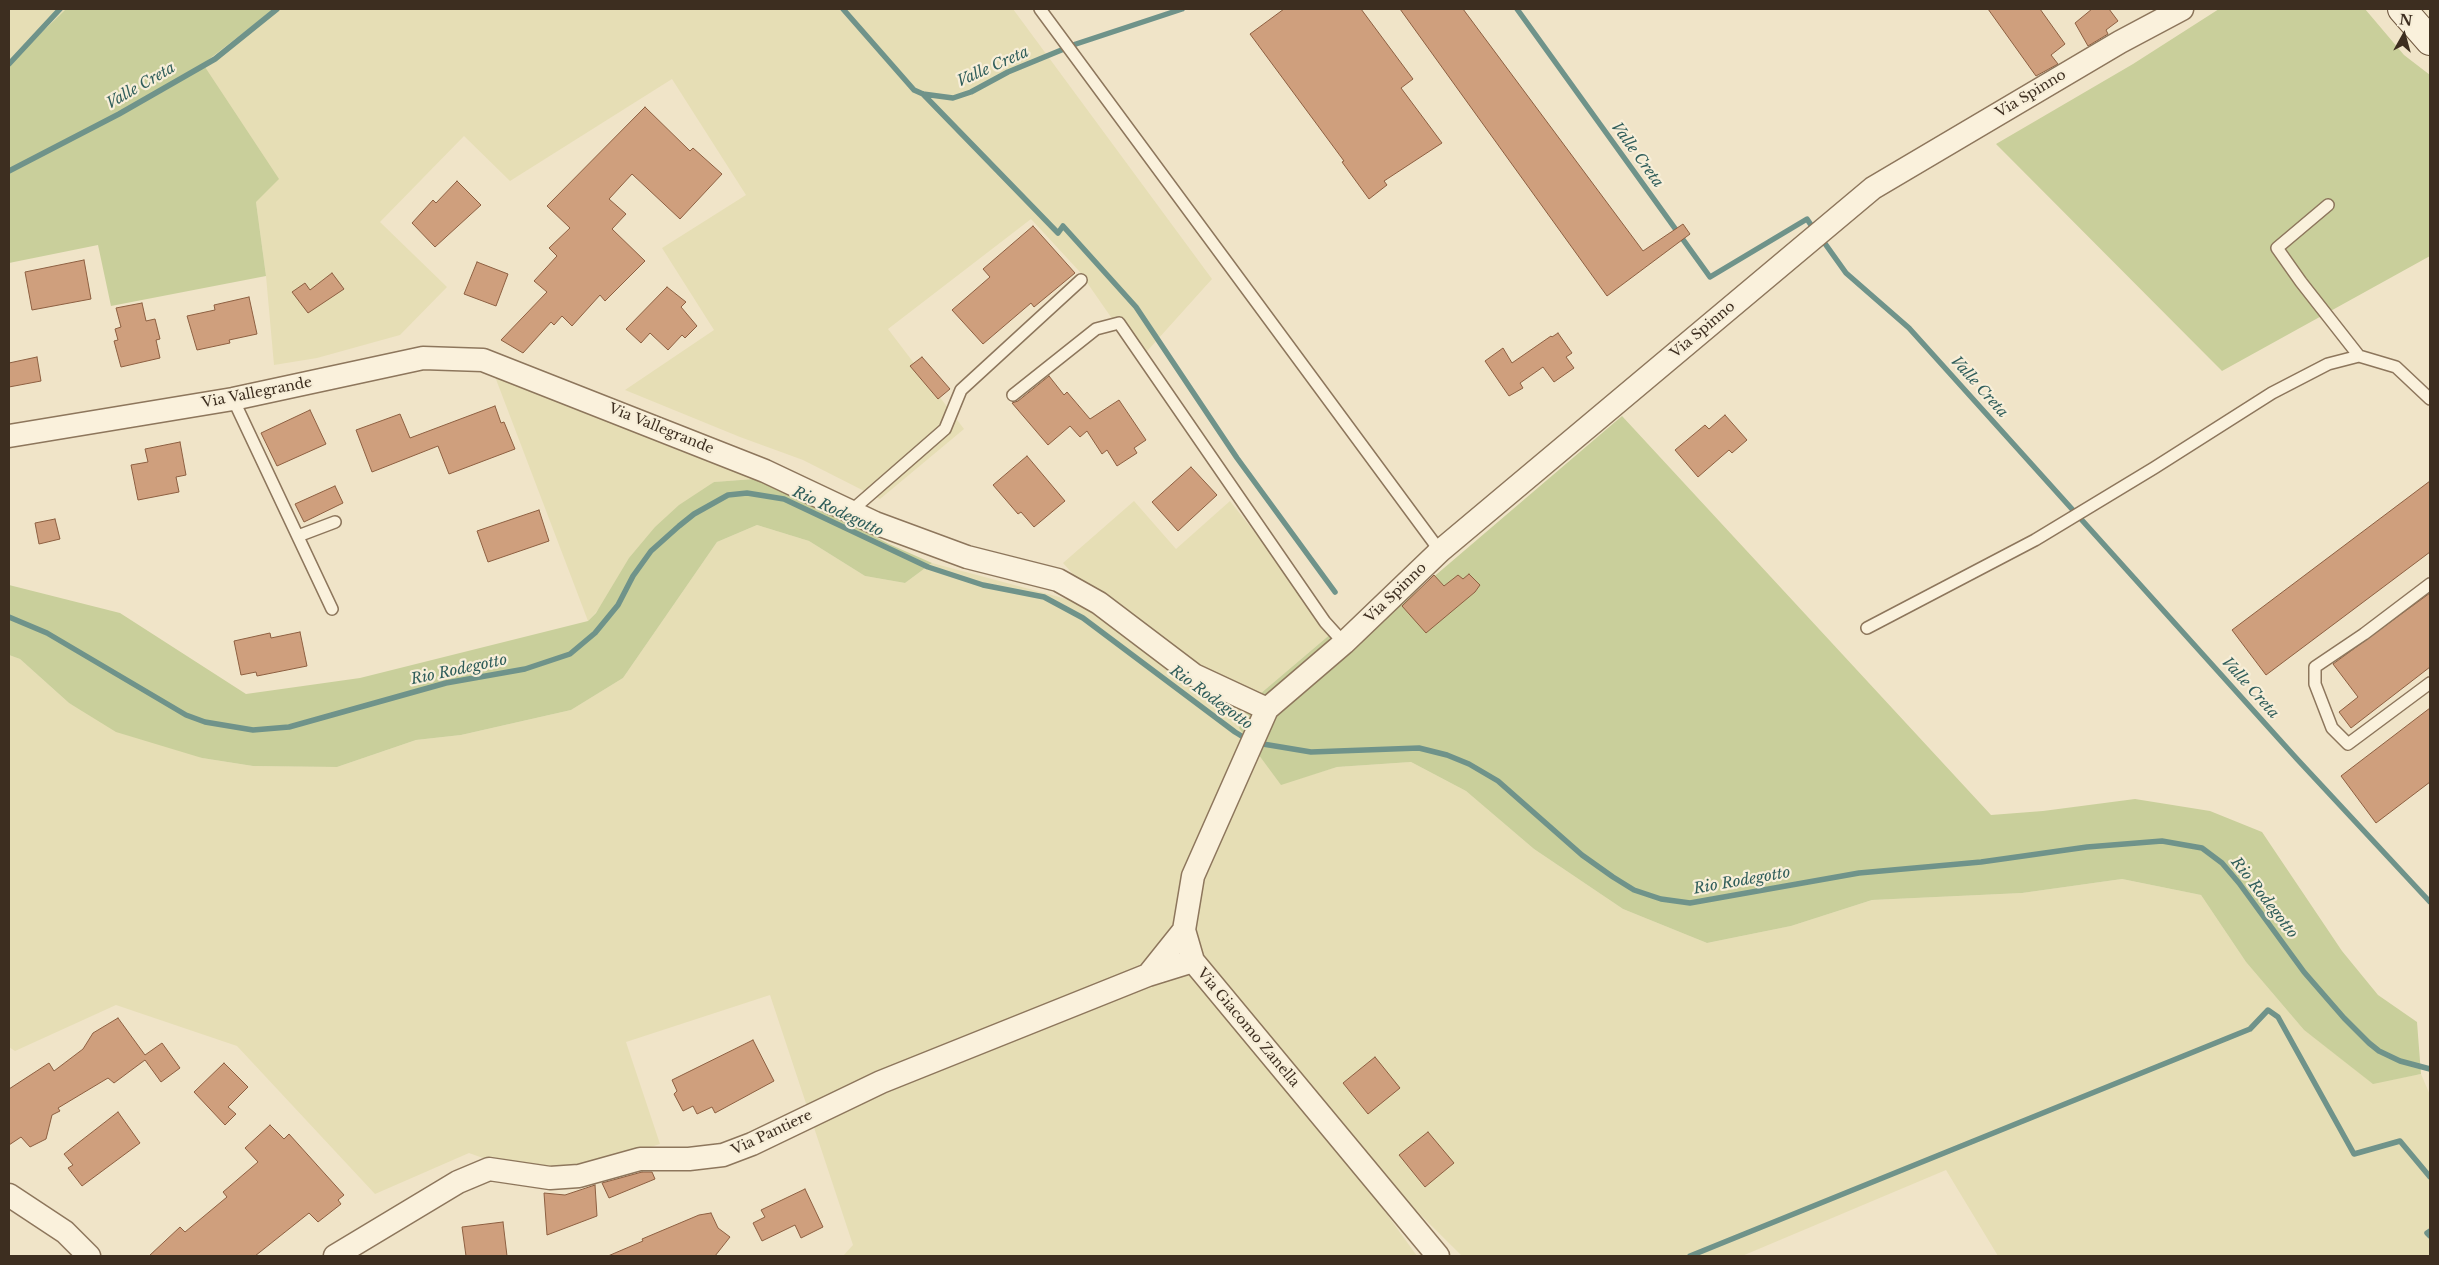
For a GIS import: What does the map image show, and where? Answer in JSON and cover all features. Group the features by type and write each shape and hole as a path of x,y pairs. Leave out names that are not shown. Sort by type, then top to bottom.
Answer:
{"main road":[{"path":"2402,9 2430,41"}],"street":[{"name":"Via Spinno","path":"1267,708 1344,643 1440,551 1873,188 2120,42 2182,9"},
{"name":"Via Vallegrande","path":"9,436 233,399 423,358 483,360 757,468 851,511 967,557 1058,580 1099,603 1194,675 1267,708"},
{"name":"Via Giacomo Zanella","path":"1267,708 1193,876 1184,930 1193,961 1438,1256"},
{"name":"Via Pantiere","path":"1148,975 1184,930"},
{"name":"Via Pantiere","path":"335,1256 458,1182 489,1169 550,1178 579,1176 640,1159 689,1159 722,1155 752,1144 881,1082 1148,975 1193,961"},
{"path":"14,1199 65,1232 88,1256"}],"lane":[{"path":"1040,9 1440,551"},
{"path":"2328,206 2277,248 2300,282 2359,356"},
{"path":"851,511 945,430 961,390 1081,280"},
{"path":"1013,395 1096,328 1119,323 1325,622 1344,643"},
{"path":"1867,628 2058,526 2272,393 2328,364 2359,356 2396,367 2430,399"},
{"path":"233,399 332,609"},
{"path":"298,536 334,522"},
{"path":"2430,584 2315,668 2315,684 2332,728 2348,744 2430,683"}],"shaded area":[{"path":"9,9 66,9 9,64"},
{"path":"274,9 1013,9 1212,279 1140,359 1079,271 1031,219 888,329 964,429 880,499 803,460 740,437 625,390 714,330 662,248 746,195 672,79 510,181 464,136 380,222 447,287 400,335 317,358 274,365 266,276 256,202 203,64"},
{"path":"494,374 683,452 754,479 714,482 588,621"},
{"path":"1134,501 1176,549 1230,501 1333,632 1260,694 1281,784 1337,767 1411,762 1466,791 1534,849 1623,909 1707,943 1791,926 1872,900 2022,893 2122,879 2201,895 2246,962 2304,1030 2373,1083 2421,1074 2430,1095 2430,1256 1998,1256 1946,1170 1742,1256 1462,1256 1303,1098 1417,1256 843,1256 853,1245 770,995 626,1042 660,1144 547,1181 469,1153 375,1194 237,1046 116,1005 15,1051 9,1047 9,655 20,659 69,703 202,758 253,766 337,767 416,740 461,735 571,710 623,678 717,542 757,525 809,541 865,576 905,583 932,563 1104,609 1063,563"}],"green space":[{"path":"66,9 274,9 203,64 279,179 256,202 266,276 111,306 98,245 9,263 9,64"},
{"path":"2219,9 2365,9 2404,55 2430,75 2430,256 2222,371 1996,144 2133,64"},
{"path":"1622,416 1991,815 2043,811 2135,799 2210,811 2262,832 2342,951 2378,995 2417,1022 2421,1074 2373,1084 2304,1030 2246,962 2201,895 2122,879 2022,893 1872,900 1791,926 1707,943 1623,909 1534,849 1466,791 1411,762 1337,767 1281,785 1239,728 1250,706 1260,694 1333,632 1396,609"},
{"path":"754,479 790,492 889,544 932,563 905,583 865,576 809,541 757,525 717,542 623,678 571,710 461,735 416,740 337,767 253,766 202,758 116,732 69,703 20,659 9,655 9,585 120,613 246,694 360,678 588,621 596,613 629,558 655,527 679,505 714,482"}],"building":[{"path":"1284,9 1361,9 1413,79 1401,88 1442,143 1384,181 1387,185 1369,199 1342,162 1344,161 1250,34"},
{"path":"1400,9 1463,9 1643,251 1683,224 1690,234 1607,296"},
{"path":"1988,9 2040,9 2065,44 2051,55 2058,64 2036,76"},
{"path":"2092,9 2109,9 2118,21 2106,30 2108,34 2088,46 2075,23"},
{"path":"645,107 690,151 693,148 722,174 680,219 632,174 609,199 626,214 612,229 645,261 605,301 600,295 572,326 562,316 554,325 551,322 523,353 501,340 547,292 534,281 557,256 549,248 570,228 547,206"},
{"path":"457,181 481,205 435,247 412,223 433,200 436,203"},
{"path":"1033,226 1075,273 1034,307 1031,303 983,344 952,310 990,277 983,269"},
{"path":"84,260 91,299 32,310 25,272"},
{"path":"477,262 508,274 496,306 464,294"},
{"path":"332,273 344,289 308,313 292,292 305,283 310,290"},
{"path":"667,287 686,302 681,307 697,326 685,338 682,335 668,350 650,333 641,343 626,329"},
{"path":"249,297 257,334 229,340 230,343 197,350 187,316 215,310 214,305"},
{"path":"142,303 146,321 155,319 160,339 156,340 160,358 121,367 114,341 118,340 115,329 121,327 116,308"},
{"path":"1558,333 1572,353 1566,357 1574,368 1554,382 1543,367 1520,383 1523,388 1509,396 1485,361 1503,348 1512,363"},
{"path":"37,357 41,381 9,387 9,363"},
{"path":"922,357 950,389 938,399 910,366"},
{"path":"1049,376 1064,395 1067,392 1090,419 1119,400 1146,440 1134,448 1137,453 1117,466 1107,450 1102,454 1087,431 1080,437 1070,426 1048,445 1012,403 1018,401"},
{"path":"495,406 501,423 504,422 515,449 449,474 438,446 372,472 356,430 400,414 410,438"},
{"path":"310,410 326,444 277,466 261,433"},
{"path":"1725,415 1747,440 1732,453 1729,450 1698,477 1675,450 1705,425 1709,429"},
{"path":"180,442 186,475 176,477 179,492 138,500 131,465 148,462 145,449"},
{"path":"1027,456 1065,501 1034,527 1021,512 1018,514 993,485"},
{"path":"1191,467 1217,495 1178,531 1152,502"},
{"path":"2430,481 2430,552 2266,675 2232,630"},
{"path":"335,486 343,503 304,522 295,504"},
{"path":"539,510 549,541 488,562 477,531"},
{"path":"55,519 60,539 39,544 35,523"},
{"path":"1469,574 1480,585 1475,592 1426,633 1402,606 1434,575 1444,586 1458,575 1463,579"},
{"path":"2430,593 2430,667 2351,728 2339,712 2358,697 2333,664"},
{"path":"300,632 307,666 257,676 256,672 241,675 234,641 270,633 271,638"},
{"path":"2430,708 2430,782 2376,823 2341,776"},
{"path":"118,1018 145,1055 162,1043 180,1068 161,1082 145,1060 114,1083 108,1078 58,1108 60,1111 52,1115 46,1139 30,1147 21,1137 9,1145 9,1089 49,1063 54,1071 83,1049 93,1033"},
{"path":"753,1040 774,1081 715,1113 712,1107 697,1114 693,1106 683,1111 674,1094 677,1091 672,1080"},
{"path":"1375,1057 1400,1088 1368,1114 1343,1083"},
{"path":"224,1063 248,1087 228,1107 236,1114 225,1125 194,1092"},
{"path":"118,1112 140,1143 82,1186 68,1168 73,1165 64,1154"},
{"path":"270,1125 284,1139 289,1134 344,1195 338,1200 341,1204 318,1222 309,1213 255,1256 149,1256 180,1227 185,1232 227,1197 223,1192 258,1162 245,1148"},
{"path":"1428,1132 1454,1163 1425,1187 1399,1155"},
{"path":"642,1172 652,1172 655,1179 609,1198 602,1183"},
{"path":"595,1185 597,1216 547,1235 544,1193 565,1195"},
{"path":"805,1189 823,1227 801,1238 795,1225 762,1241 753,1223 765,1217 761,1210"},
{"path":"711,1213 718,1228 730,1237 715,1256 608,1256 643,1241 642,1239 699,1215"},
{"path":"503,1222 507,1256 466,1256 462,1227"}],"waterway":[{"path":"9,64 60,9"},
{"name":"Valle Creta","path":"9,171 119,114 215,59 277,9"},
{"name":"Valle Creta","path":"843,9 914,90 923,94 953,98 971,92 1008,72 1076,44 1182,9"},
{"name":"Valle Creta","path":"1517,9 1710,277 1807,219 1815,231"},
{"path":"923,94 1058,233 1063,226 1136,307 1237,458 1335,592"},
{"name":"Valle Creta","path":"1821,238 1846,273 1909,328 2297,759 2430,902"},
{"name":"Rio Rodegotto","path":"9,617 47,633 186,715 205,722 253,730 289,727 446,683 525,669 570,654 595,633 618,605 633,576 651,551 694,514 728,495 747,493 784,499 928,567 983,585 1044,597 1083,618 1248,740"},
{"name":"Rio Rodegotto","path":"1257,743 1311,752 1419,748 1447,755 1469,764 1498,781 1582,855 1634,890 1661,899 1690,903 1859,873 1981,862 2087,847 2162,841 2202,848 2222,863 2239,883 2304,972 2344,1018 2369,1043 2379,1051 2400,1061 2430,1069"},
{"path":"1690,1256 2250,1029 2268,1010 2278,1017 2354,1154 2400,1141 2430,1177"},
{"path":"2430,1231 2427,1233 2430,1236"}]}
